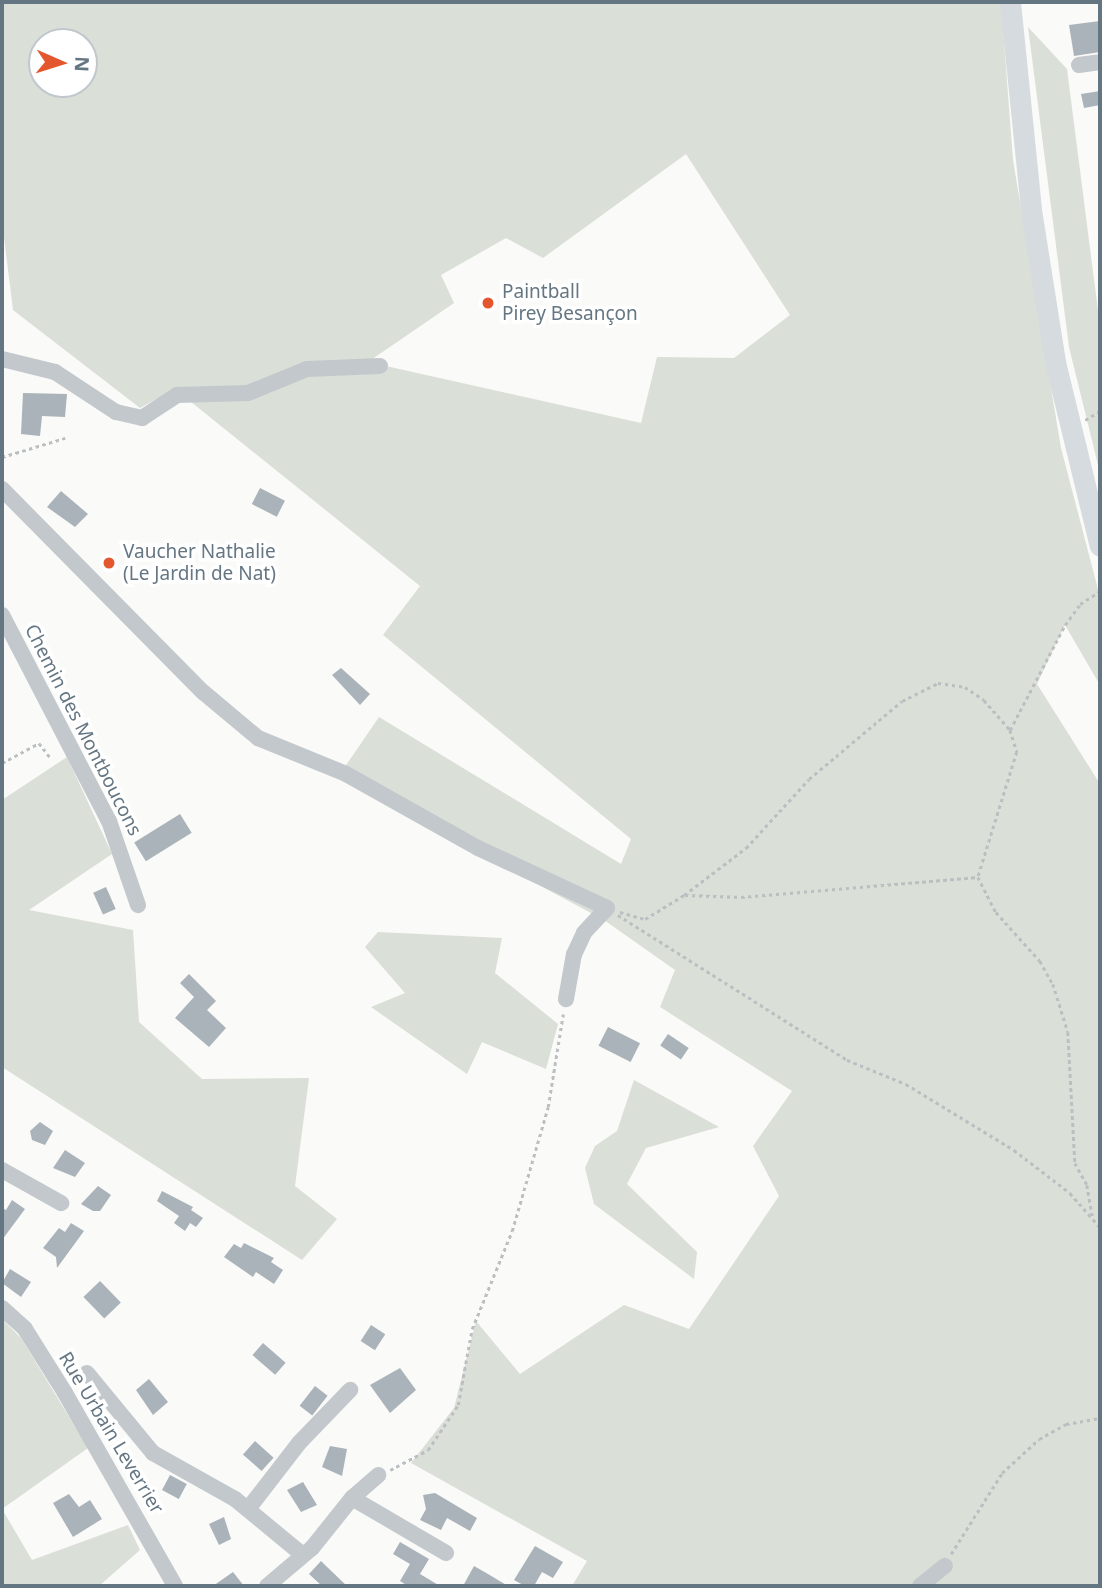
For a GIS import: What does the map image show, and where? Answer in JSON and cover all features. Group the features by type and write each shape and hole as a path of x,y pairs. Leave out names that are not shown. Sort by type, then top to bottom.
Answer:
{"main road":[{"path":"1010,2 1031,210 1055,362 1100,546"}],"street":[{"path":"1079,65 1100,62"},
{"path":"2,359 55,372 116,412 142,418 177,395 248,393 307,369 380,366"},
{"path":"2,489 203,692 258,738 346,774 478,848 607,908 584,933 574,954 566,999"},
{"name":"Chemin des Montboucons","path":"2,615 109,821 138,905"},
{"path":"2,1170 61,1203"},
{"name":"Rue Urbain Leverrier","path":"2,1308 25,1329 45,1361 175,1586"},
{"path":"87,1373 153,1453 247,1509 303,1555"},
{"path":"247,1509 299,1443 350,1390"},
{"path":"267,1586 303,1555 352,1497 377,1475"},
{"path":"352,1497 446,1553"},
{"path":"920,1586 945,1566"}],"path":[{"path":"2,457 65,438"},
{"path":"1010,730 1065,625 1080,604 1100,591"},
{"path":"607,908 645,919 684,895 746,848 809,779 892,710 938,683 965,687 984,700 1010,730 1017,752 978,877 996,912 1040,961 1053,984 1068,1032 1075,1163 1087,1185 1093,1218"},
{"path":"2,763 39,743 50,757"},
{"path":"684,895 741,897 978,877"},
{"path":"607,908 847,1060 906,1084 1014,1150 1070,1193 1100,1227"},
{"path":"377,1475 428,1450 458,1405 472,1329 512,1231 548,1107 566,999"},
{"path":"945,1566 966,1524 1002,1473 1048,1434 1066,1424 1100,1418"}],"shaded area":[{"path":"2,2 1001,2 1013,160 1061,448 1100,597 1100,685 1065,625 1037,684 1100,784 1100,1586 572,1586 587,1561 411,1463 454,1408 476,1321 520,1374 624,1305 689,1329 779,1196 753,1146 792,1091 660,1007 675,970 604,920 338,777 379,717 621,864 631,839 383,635 420,586 175,389 140,408 13,310 2,221","holes":["686,154 790,315 734,358 657,357 641,423 368,362 454,303 441,275 506,238 543,258"]},
{"path":"1028,27 1067,69 1100,326 1100,473 1069,347"},
{"path":"67,757 112,854 29,910 133,930 139,1022 202,1079 309,1078 295,1186 337,1219 302,1260 2,1067 2,800"},
{"path":"378,932 502,938 495,973 558,1024 546,1069 482,1042 467,1074 371,1007 405,993 365,947"},
{"path":"634,1080 719,1127 646,1148 627,1184 697,1252 694,1279 594,1204 585,1168 595,1146 617,1131"},
{"path":"2,1319 21,1338 88,1448 2,1509"},
{"path":"2,1509 32,1560 128,1525 140,1550 99,1586 2,1586"}],"building":[{"path":"1100,21 1100,52 1074,56 1069,25"},
{"path":"1100,91 1100,105 1084,108 1081,94"},
{"path":"23,393 67,394 65,417 42,416 40,436 21,434"},
{"path":"260,488 285,501 277,517 252,504"},
{"path":"61,491 88,514 75,527 47,507"},
{"path":"341,668 370,694 360,705 332,675"},
{"path":"180,814 192,833 146,861 134,843"},
{"path":"106,887 116,909 103,915 93,893"},
{"path":"189,974 216,1001 207,1010 226,1028 209,1047 175,1018 194,997 180,983"},
{"path":"608,1027 640,1043 631,1062 598,1046"},
{"path":"668,1034 689,1048 681,1060 660,1046"},
{"path":"40,1122 53,1131 45,1145 32,1140 30,1131"},
{"path":"65,1150 85,1163 75,1177 53,1168"},
{"path":"98,1186 111,1195 100,1211 93,1211 81,1204"},
{"path":"162,1191 193,1207 191,1210 203,1218 196,1227 190,1223 185,1231 174,1223 179,1216 157,1201"},
{"path":"12,1200 25,1209 2,1240 2,1208 6,1210"},
{"path":"71,1223 84,1231 57,1268 56,1257 43,1248 59,1228 65,1232"},
{"path":"244,1243 274,1258 271,1262 283,1270 274,1284 256,1272 253,1277 224,1257 234,1244 241,1248"},
{"path":"10,1269 31,1282 21,1297 2,1283"},
{"path":"100,1281 121,1303 104,1319 83,1297"},
{"path":"371,1325 385,1334 375,1350 361,1341"},
{"path":"263,1343 286,1363 275,1375 253,1355"},
{"path":"400,1368 416,1390 390,1413 370,1385"},
{"path":"149,1379 168,1402 153,1415 136,1390"},
{"path":"315,1386 328,1396 312,1416 300,1406"},
{"path":"255,1441 274,1458 262,1471 243,1454"},
{"path":"330,1446 347,1449 342,1476 322,1467"},
{"path":"170,1475 187,1484 179,1499 162,1490"},
{"path":"303,1482 317,1505 301,1512 287,1490"},
{"path":"435,1493 477,1518 470,1531 447,1518 441,1530 420,1520 426,1509 423,1495"},
{"path":"69,1494 79,1507 90,1500 102,1519 73,1537 53,1503"},
{"path":"224,1517 231,1539 219,1545 209,1524"},
{"path":"400,1542 429,1559 420,1574 440,1586 408,1586 400,1581 410,1564 393,1554"},
{"path":"535,1546 563,1562 553,1578 542,1572 534,1586 525,1586 514,1580"},
{"path":"321,1561 347,1586 322,1586 309,1574"},
{"path":"474,1566 488,1574 508,1586 463,1586"},
{"path":"233,1572 244,1586 213,1586"}],"place":[{"name":"Paintball Pirey Besançon","path":"488,303"},
{"name":"Vaucher Nathalie (Le Jardin de Nat)","path":"109,563"}]}
